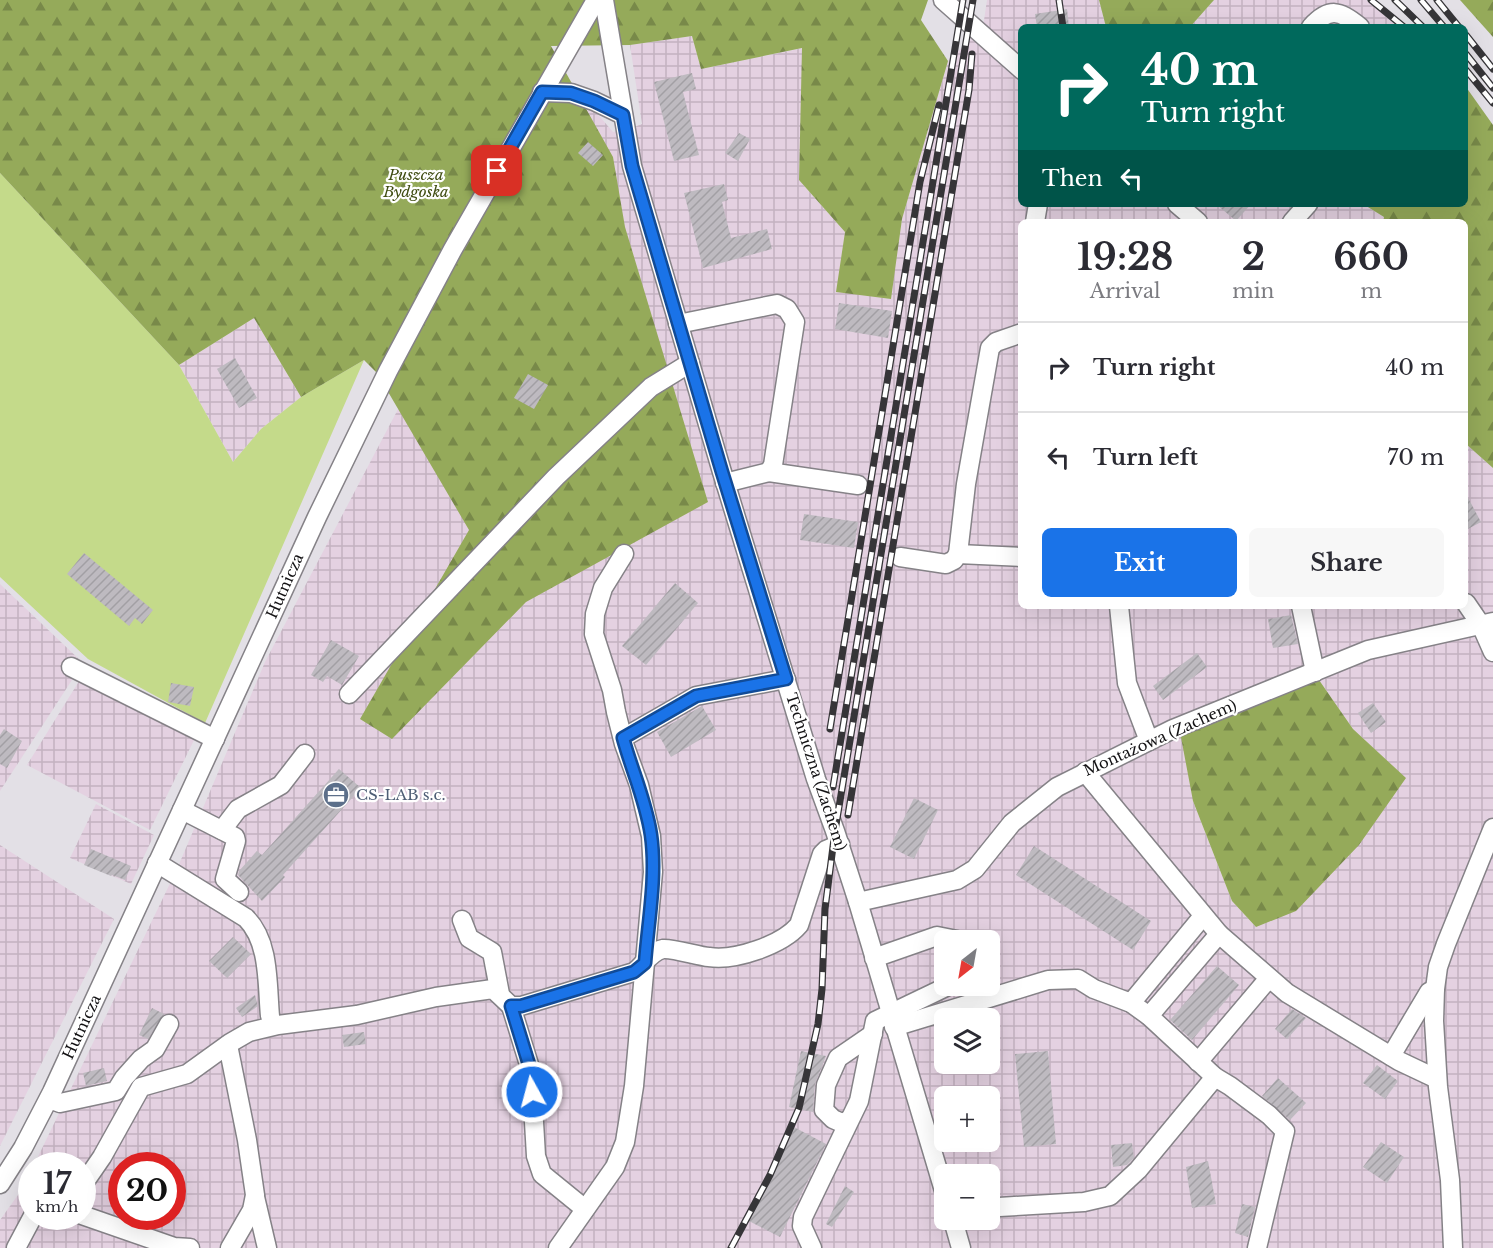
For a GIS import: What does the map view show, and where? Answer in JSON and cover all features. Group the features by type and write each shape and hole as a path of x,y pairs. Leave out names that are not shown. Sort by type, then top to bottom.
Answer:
{"street":[{"name":"Hutnicza","path":"1,1181 23,1148 49,1099 317,517 388,371 453,249 596,0"},
{"name":"Techniczna (Zachem)","path":"604,0 632,166 725,483 816,779 858,902 936,1164"},
{"path":"943,0 1018,66"},
{"path":"1314,24 1323,15 1336,12 1350,18 1357,24"},
{"path":"542,92 571,93 623,115"},
{"path":"1180,207 1194,219"},
{"path":"1295,219 1305,207"},
{"path":"678,324 777,304 786,309 795,322 773,465 769,472"},
{"path":"900,557 946,564 954,561 990,348 996,342 1018,334"},
{"path":"349,694 556,477 651,387 690,363"},
{"path":"725,483 769,472 858,485"},
{"path":"558,1248 615,1167 625,1142 634,1086 653,872 651,836 639,785 615,712 612,690 594,634 595,614 603,588 624,554"},
{"path":"957,554 1018,557"},
{"path":"1468,605 1487,624 1493,652"},
{"path":"1119,609 1127,683 1149,741"},
{"path":"1302,609 1315,672"},
{"name":"Montażowa (Zachem)","path":"858,902 957,880 975,869 1012,823 1057,787 1173,729 1368,650 1487,624"},
{"path":"71,667 214,739"},
{"path":"623,738 696,696 786,679"},
{"path":"222,830 238,809 281,785 306,754"},
{"path":"1085,772 1219,934 1269,978 1287,993 1391,1056 1437,1079"},
{"path":"182,810 235,837 236,841 225,879 239,892"},
{"path":"1453,1248 1450,1180 1437,1079 1434,1020 1438,967 1493,828"},
{"path":"96,1166 141,1087 187,1074 249,1032 278,1025 357,1015 436,997 493,989 506,1000 521,1006 634,972 650,956 662,949 726,959 746,954 792,933 799,925 822,854 840,844"},
{"path":"157,863 246,918 254,927 262,945 270,1016"},
{"path":"1131,1003 1203,916"},
{"path":"462,920 469,938 492,952 531,1071 536,1156 542,1174 585,1209"},
{"path":"1149,1016 1219,934"},
{"path":"874,958 934,937"},
{"path":"1198,1062 1269,978"},
{"path":"812,1248 802,1226 803,1216 859,1101 875,1021 892,1021 1048,980 1078,979 1094,989 1131,1003 1149,1016 1215,1077 1269,1115 1285,1131 1257,1248"},
{"path":"1391,1056 1429,993 1436,989"},
{"path":"892,1021 934,995"},
{"path":"49,1099 60,1103 116,1091 141,1059 155,1049 170,1024"},
{"path":"849,1120 842,1123 833,1119 824,1110 826,1085 837,1058 873,1034"},
{"path":"228,1045 267,1248"},
{"path":"1000,1208 1084,1202 1110,1196 1138,1170 1215,1077"},
{"path":"230,1248 252,1210 255,1195"},
{"path":"96,1220 164,1244 190,1248"},
{"path":"16,1248 26,1230"},
{"path":"956,1230 961,1248"}],"shaded area":[{"path":"987,0 1099,0 1105,24 1018,24 1018,207 1368,207 1384,217 1384,219 1018,219 1018,609 1468,609 1468,446 1493,468 1493,1248 0,1248 0,1220 18,1195 18,1230 96,1230 96,1152 40,1152 177,869 265,662 557,107 574,103 595,111 613,132 642,124 630,45 692,36 701,69 803,48 799,180 845,232 837,291 890,299 902,219 948,61 983,27","holes":["1319,680 1353,729 1405,778 1256,927 1232,901 1193,801"]},
{"path":"1214,0 1366,0 1394,24 1193,24"},
{"path":"254,318 301,397 261,429 233,462 179,365"},
{"path":"0,584 83,663 0,791"},
{"path":"81,678 196,736 150,830 27,765"},
{"path":"96,804 154,835 131,884 70,858"},
{"path":"0,845 114,919 0,1146"}],"green space":[{"name":"Puszcza Bydgoska","path":"0,0 928,0 921,20 948,61 902,219 891,299 836,292 845,232 799,180 802,48 701,69 692,36 630,45 551,46 613,157 625,227 708,502 526,602 392,739 360,719 469,530 377,373 364,360 301,397 254,318 179,365 0,173"},
{"path":"1099,0 1214,0 1193,24 1105,24"},
{"path":"1460,0 1493,0 1493,37"},
{"path":"1468,90 1493,125 1493,468 1468,446 1468,219 1384,219 1384,217 1368,207 1468,207"},
{"path":"0,173 179,365 233,462 261,429 301,397 364,360 205,723 88,659 0,577"},
{"path":"1319,680 1353,729 1406,778 1359,845 1296,911 1256,927 1232,901 1193,801 1180,732"}],"building":[{"path":"1067,9 1069,24 1037,24 1035,14"},
{"path":"692,73 696,89 683,92 699,155 674,161 654,82"},
{"path":"739,133 750,139 738,161 725,153"},
{"path":"588,142 603,155 593,166 578,153"},
{"path":"724,184 728,200 722,202 731,238 767,229 772,249 703,268 684,193"},
{"path":"1220,207 1248,207 1238,219 1234,219"},
{"path":"839,303 892,311 888,338 835,329"},
{"path":"235,358 257,398 239,408 217,369"},
{"path":"528,374 548,385 534,409 514,398"},
{"path":"1468,498 1481,522 1468,529"},
{"path":"804,514 858,522 854,548 800,540"},
{"path":"84,553 153,610 142,624 135,618 129,626 67,574"},
{"path":"675,583 698,603 646,665 622,646"},
{"path":"1291,615 1298,644 1273,648 1268,619"},
{"path":"331,640 359,656 342,685 327,676 323,682 311,675"},
{"path":"1197,653 1207,667 1163,700 1153,686"},
{"path":"171,683 194,687 190,706 168,702"},
{"path":"1373,703 1386,722 1371,733 1358,713"},
{"path":"702,706 716,730 671,757 657,732"},
{"path":"4,729 22,741 7,768 0,764 0,735"},
{"path":"339,769 361,788 262,901 238,875 239,871 257,851 262,855"},
{"path":"914,798 938,810 914,859 890,847"},
{"path":"1034,846 1151,921 1133,950 1016,875"},
{"path":"91,849 131,866 125,880 84,865"},
{"path":"233,937 251,954 227,978 209,961"},
{"path":"1217,966 1239,985 1192,1040 1170,1020"},
{"path":"255,995 258,1006 242,1017 236,1008"},
{"path":"152,1008 164,1014 148,1039 139,1035"},
{"path":"1292,1009 1306,1018 1287,1039 1275,1029"},
{"path":"364,1032 366,1044 344,1047 342,1035"},
{"path":"801,1051 826,1056 815,1084 813,1112 789,1107"},
{"path":"1048,1051 1056,1144 1024,1147 1015,1054"},
{"path":"1377,1065 1398,1081 1385,1099 1363,1083"},
{"path":"104,1068 107,1081 86,1086 83,1073"},
{"path":"1278,1078 1306,1103 1290,1120 1262,1096"},
{"path":"792,1126 826,1144 780,1237 745,1219"},
{"path":"1381,1142 1404,1157 1387,1183 1363,1167"},
{"path":"1132,1143 1134,1158 1127,1165 1113,1167 1111,1145"},
{"path":"1208,1161 1216,1204 1192,1208 1186,1167"},
{"path":"845,1186 854,1192 832,1227 826,1224"},
{"path":"1242,1204 1255,1207 1248,1237 1235,1233"}],"railway":[{"path":"833,787 963,0"},
{"path":"731,1248 770,1175 799,1108 818,1024 822,989 825,909 835,831 973,0"},
{"path":"1059,0 1063,24"},
{"path":"1371,0 1400,24"},
{"path":"1395,0 1420,24"},
{"path":"1421,0 1441,24"},
{"path":"1437,0 1457,24"},
{"path":"1468,38 1493,69"},
{"path":"848,815 969,90 972,54"},
{"path":"1468,57 1493,88"},
{"path":"1468,72 1493,103"},
{"path":"830,729 920,182 939,105"}],"place":[{"name":"CS-LAB s.c.","path":"336,795"}],"route":[{"path":"497,171 542,92 571,93 623,115 632,166 786,679 696,696 623,738 639,785 651,836 653,872 645,963 634,972 521,1006 511,1006 531,1071 532,1092"}]}
